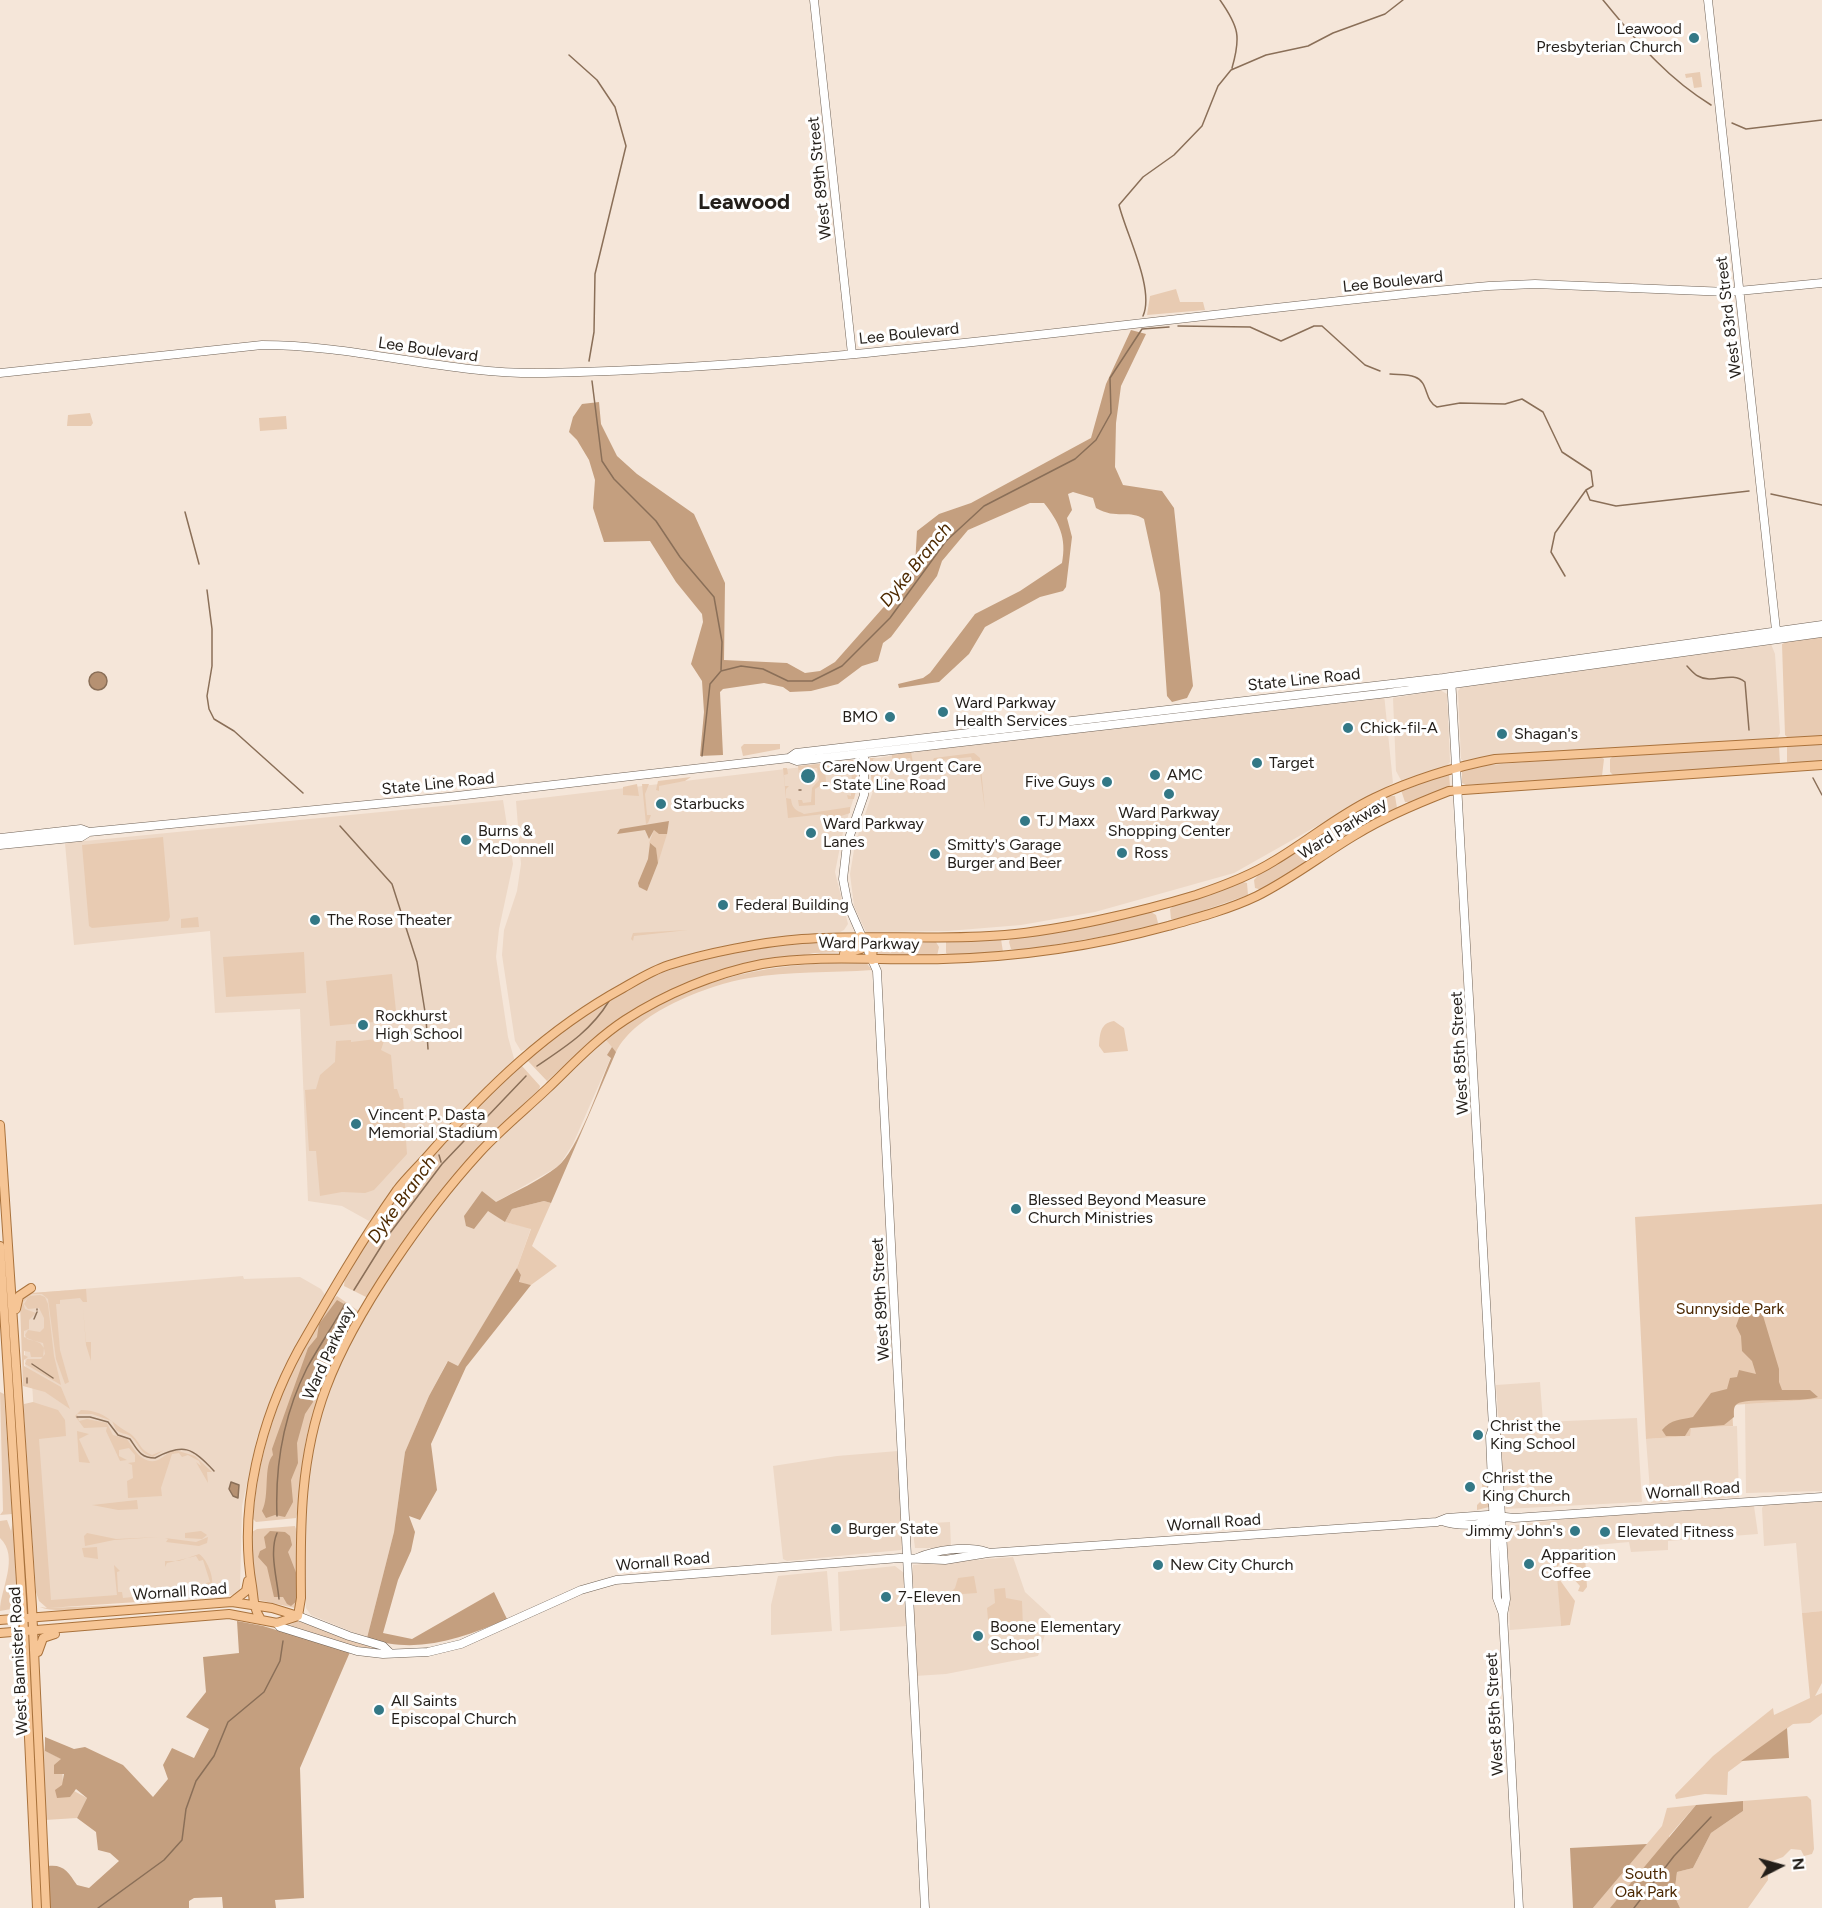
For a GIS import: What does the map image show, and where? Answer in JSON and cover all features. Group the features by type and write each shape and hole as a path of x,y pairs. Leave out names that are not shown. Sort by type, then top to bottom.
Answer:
{"main road":[{"name":"West 89th Street","path":"814,0 852,354"},
{"name":"West 83rd Street","path":"1708,0 1776,630"},
{"name":"Lee Boulevard","path":"0,373 262,345 300,346 477,371 512,373 739,364 852,354 1489,285 1535,284 1739,292 1822,283"},
{"name":"State Line Road","path":"789,758 796,753 1069,720 1451,681 1776,630 1822,625"},
{"name":"State Line Road","path":"0,838 81,829 89,832 459,796 789,758 797,761 864,754 1822,633"},
{"name":"West 85th Street","path":"1451,681 1493,1427 1490,1436 1498,1518 1497,1598 1503,1615 1519,1908"},
{"name":"Ward Parkway","path":"260,1618 253,1605 249,1577 247,1528 261,1444 285,1377 370,1229 400,1187 454,1123 537,1044 596,1003 668,965 767,943 861,936 888,938 1004,935 1033,932 1157,906 1195,895 1268,865 1375,798 1457,767 1495,759 1822,740"},
{"name":"West 89th Street","path":"864,754 864,795 847,844 843,879 848,905 877,971 912,1558 925,1908"},
{"name":"Ward Parkway","path":"298,1616 301,1598 303,1480 310,1438 326,1388 351,1334 439,1202 481,1151 593,1044 626,1020 662,999 711,978 760,965 815,958 872,960 1009,955 1089,943 1167,926 1253,898 1304,870 1356,834 1389,817 1458,789 1822,765"},
{"name":"State Line Road","path":"0,845 81,837 89,832"},
{"path":"815,958 819,954 855,952 861,949 861,936"},
{"path":"872,960 873,946 888,938"},
{"name":"West Bannister Road","path":"0,1125 15,1354 28,1617"},
{"name":"West Bannister Road","path":"0,1246 29,1631 35,1670 46,1908"},
{"path":"15,1354 18,1344 16,1302 21,1293 32,1288"},
{"name":"Wornall Road","path":"4,1633 229,1614 260,1618 277,1623 280,1627 357,1651 383,1654 428,1652 461,1644 581,1590 616,1580 912,1558 945,1560 988,1553 1442,1521 1450,1524 1488,1522 1498,1518 1822,1497"},
{"path":"232,1602 246,1590 249,1577"},
{"name":"Wornall Road","path":"0,1620 232,1602 298,1616 349,1636 383,1646 390,1652"},
{"path":"277,1623 298,1616"},
{"path":"35,1670 40,1642 46,1635 81,1630 89,1626"},
{"name":"West Bannister Road","path":"29,1631 25,1649 37,1908"},
{"path":"4,1633 18,1639 25,1649"}],"shaded area":[{"path":"1771,644 1775,654 1780,733 1777,739 1465,762 1461,759 1458,691 1462,686"},
{"path":"98,672 104,675 107,681 104,687 98,690 92,687 89,681 92,675"},
{"path":"1440,690 1447,694 1450,762 1447,766 1402,782 1396,771 1393,698"},
{"name":"Ward Parkway Shopping Center","path":"1384,694 1393,783 1234,873 1095,912 1021,925 948,931 866,932 854,906 850,874 855,844 873,791 873,759 922,750"},
{"path":"853,761 856,766 856,791 843,832 835,872 848,924 844,930 838,933 764,940 633,979 586,1006 529,1048 521,1051 515,1041 502,955 504,930 517,891 521,864 516,801"},
{"name":"Rockhurst High School","path":"503,800 513,864 499,929 496,957 508,1037 515,1062 440,1134 438,1132 426,1153 369,1221 342,1206 308,1201 300,1009 215,1013 210,931 74,945 65,843"},
{"path":"605,1039 612,1047 608,1054 611,1057 573,1144 559,1166 496,1202 488,1210 505,1222 531,1228 517,1268 458,1367 447,1362 429,1396 405,1452 394,1532 367,1638 311,1615 306,1608 304,1576 307,1472 325,1398 350,1342 399,1263 476,1162"},
{"path":"243,1276 244,1279 300,1277 321,1289 325,1295 284,1367 257,1437 242,1506 240,1591 235,1595 46,1607 32,1383 26,1383 23,1299 33,1293"},
{"path":"1540,1382 1543,1422 1637,1418 1642,1502 1505,1509 1496,1385"},
{"path":"1822,1399 1822,1491 1746,1493 1745,1404"},
{"path":"1737,1426 1739,1497 1651,1503 1646,1439 1690,1436 1690,1428"},
{"path":"898,1451 903,1547 901,1550 787,1561 783,1559 773,1466 837,1456"},
{"path":"231,1482 239,1485 238,1498 233,1496 229,1489"},
{"path":"1822,1501 1822,1611 1802,1613 1796,1543 1764,1546 1762,1508 1765,1504"},
{"path":"1754,1506 1758,1534 1668,1541 1668,1550 1631,1552 1629,1542 1585,1546 1585,1556 1557,1563 1561,1626 1510,1630 1506,1529 1508,1526 1574,1518"},
{"path":"950,1522 951,1548 915,1548 912,1524"},
{"name":"Boone Elementary School","path":"1013,1557 1025,1592 1051,1616 1038,1656 946,1674 915,1676 911,1603 913,1565"},
{"path":"895,1566 904,1573 907,1626 840,1631 838,1572"},
{"path":"827,1571 832,1631 771,1635 771,1605 778,1576"}],"green space":[{"path":"1700,72 1702,87 1694,88 1692,77 1686,78 1685,74"},
{"path":"1176,289 1180,302 1203,302 1205,310 1147,315 1150,296"},
{"path":"1131,330 1146,334 1121,386 1116,423 1115,467 1123,485 1162,491 1174,508 1193,686 1187,698 1172,702 1167,696 1160,593 1144,519 1133,515 1103,512 1096,508 1093,498 1073,492 1068,494 1072,510 1067,518 1072,537 1066,587 1063,591 1040,597 985,627 969,654 939,682 899,688 898,684 923,678 930,673 975,614 1020,591 1062,563 1063,546 1060,531 1044,503 1030,503 968,530 942,561 937,576 891,637 883,643 878,661 862,666 838,684 811,691 790,692 783,687 764,683 723,689 720,692 723,755 700,756 704,712 702,681 691,664 703,622 702,614 676,582 650,541 604,542 593,508 595,480 589,460 577,440 569,432 573,417 582,404 599,402 601,424 617,456 637,474 694,514 725,583 724,660 787,663 805,673 820,671 835,662 889,601 915,565 917,531 939,514 971,503 1091,438 1106,384"},
{"path":"90,413 93,423 91,426 67,426 68,415"},
{"path":"286,416 287,429 260,431 259,418"},
{"path":"1822,637 1822,737 1789,739 1785,735 1782,644"},
{"path":"1822,743 1822,762 1787,762 1787,746"},
{"path":"744,744 780,744 780,749 743,756 741,747"},
{"path":"1779,746 1780,764 1613,775 1610,772 1610,759 1614,755"},
{"path":"911,752 914,768 910,758 895,760 892,758 892,755"},
{"path":"974,753 980,758 985,810 979,765 976,760 972,760 971,757 934,761 933,765 931,764 934,758"},
{"path":"1599,756 1604,759 1602,776 1466,785 1462,783 1462,769 1465,767"},
{"path":"870,758 877,758 873,759 876,788 872,792"},
{"path":"853,760 857,774 856,789 854,799 848,799 847,795 851,796 852,767 838,768 838,762"},
{"path":"836,762 835,771 833,767 825,768 826,782 815,789 815,805 799,806 798,800 802,800 803,803 811,802 812,788 819,780 817,768 799,770 799,774 798,766"},
{"path":"783,768 787,768 788,774 784,775 785,786 789,786 786,789 786,798"},
{"path":"1449,773 1450,787 1411,802 1405,802 1401,790"},
{"path":"691,777 685,781 659,786 659,791 656,790 658,781"},
{"path":"637,784 639,796 623,795 623,787"},
{"path":"642,784 649,784 645,794 647,815 651,815 646,824"},
{"path":"1389,796 1395,796 1397,808 1361,828 1355,828 1351,815"},
{"path":"786,798 791,799 795,809 804,814 850,807 850,813 838,817 833,828 825,828 824,814 788,818"},
{"path":"669,821 667,834 659,834 654,830 649,839 645,830 617,834 620,829"},
{"path":"1340,822 1345,823 1349,834 1262,890 1255,888 1254,880 1259,874"},
{"path":"654,830 667,834 658,863 656,851 649,843"},
{"path":"163,837 170,917 168,921 92,928 89,926 82,845"},
{"path":"650,843 656,848 658,863 647,891 639,887 638,883 648,859"},
{"path":"1243,882 1247,883 1248,895 1176,920 1171,919 1170,909 1176,904"},
{"path":"1151,912 1156,915 1158,923 1156,926 1140,930 1024,950 1011,949 1009,942 1011,937"},
{"path":"198,917 199,927 181,928 181,919"},
{"path":"688,930 634,936 633,941 631,939 633,933"},
{"path":"1001,939 1003,952 948,955 946,953 946,942 949,940"},
{"path":"856,941 858,946 850,952 814,953 713,974 589,1043 547,1081 528,1061 532,1055 593,1009 661,973 724,955 757,949"},
{"path":"936,942 939,947 937,956 880,956 875,951 882,944"},
{"path":"304,952 306,993 226,997 223,957"},
{"path":"866,962 872,970 764,976 713,987 655,1013 625,1038 616,1052 605,1039 667,1001 729,978 760,970 793,966"},
{"path":"392,974 397,1020 330,1026 326,981"},
{"path":"1114,1021 1124,1028 1128,1051 1104,1053 1099,1046 1100,1033 1106,1024"},
{"name":"Vincent P. Dasta Memorial Stadium","path":"385,1038 381,1050 391,1055 394,1089 397,1089 400,1098 403,1098 407,1154 374,1190 365,1193 342,1192 320,1196 316,1151 309,1151 305,1090 316,1089 320,1075 335,1062 336,1041 351,1040 351,1042"},
{"path":"612,1047 616,1052 551,1203 544,1201 512,1209 505,1222 488,1211 474,1229 466,1226 464,1216 482,1191 496,1202 543,1177 565,1159 588,1116 611,1058 607,1055"},
{"path":"519,1066 522,1066 540,1086 539,1091 495,1134 368,1298 344,1286 354,1263 415,1175 454,1131"},
{"path":"544,1201 551,1203 532,1246 557,1266 531,1285 519,1283 521,1275 517,1268 531,1229 505,1222 512,1209"},
{"name":"Sunnyside Park","path":"1822,1204 1822,1399 1732,1405 1733,1426 1691,1428 1690,1436 1646,1439 1635,1217"},
{"path":"517,1268 521,1275 519,1282 531,1285 466,1367 431,1444 437,1490 420,1520 409,1516 415,1532 411,1551 398,1580 383,1633 412,1639 494,1592 507,1619 473,1633 421,1645 385,1643 367,1638 394,1532 405,1452 429,1396 448,1361 458,1366"},
{"path":"86,1289 87,1302 83,1302 80,1298 60,1300 60,1304 56,1304 60,1350 69,1382 65,1384 56,1359 48,1299 42,1294 32,1294 23,1302 25,1309 36,1313 29,1320 29,1329 24,1331 24,1337 40,1343 44,1348 43,1357 31,1357 30,1352 24,1351 24,1355 28,1357 24,1360 24,1366 61,1387 70,1409 45,1392 23,1386 20,1304 23,1296 31,1293"},
{"path":"29,1296 45,1297 48,1304 54,1356 61,1385 25,1364 27,1359 41,1359 45,1354 43,1343 27,1339 25,1335 28,1330 40,1332 44,1328 44,1318 39,1308 28,1309 24,1304"},
{"path":"337,1296 360,1312 329,1375 310,1423 304,1450 296,1518 256,1522 253,1519 260,1471 279,1403 318,1321"},
{"path":"337,1300 349,1307 350,1315 337,1337 312,1395 313,1402 305,1414 297,1443 298,1463 291,1480 293,1502 285,1517 275,1515 266,1518 262,1511 266,1497 268,1466 273,1455 272,1449 308,1348 317,1337 319,1324"},
{"path":"1749,1305 1761,1309 1779,1369 1779,1382 1782,1390 1810,1390 1818,1397 1742,1402 1736,1405 1734,1417 1724,1425 1690,1428 1685,1436 1666,1436 1662,1430 1665,1426 1693,1417 1711,1393 1727,1389 1730,1378 1737,1377 1739,1370 1756,1374 1752,1361 1742,1351 1741,1336 1736,1326 1743,1307"},
{"path":"83,1308 86,1342 91,1342 91,1361 86,1345"},
{"path":"0,1392 4,1394 12,1514 0,1515 3,1511"},
{"path":"33,1402 58,1410 65,1420 66,1436 39,1439 51,1600 117,1595 114,1565 120,1571 117,1572 118,1592 122,1592 123,1598 151,1595 152,1601 48,1608 141,1604 74,1610 48,1609 40,1607 47,1608 39,1601 36,1592 24,1415 24,1404"},
{"path":"81,1410 94,1412 112,1421 92,1414 77,1414"},
{"path":"77,1414 79,1421 87,1419 107,1423 113,1435 127,1439 139,1455 148,1461 158,1460 175,1450 195,1456 212,1472 207,1472 208,1483 196,1462 201,1466 199,1461 188,1455 182,1457 179,1453 172,1454 161,1488 162,1496 128,1498 127,1481 133,1478 132,1465 128,1463 135,1462 135,1455 129,1448 119,1450 119,1456 127,1460 120,1461 106,1431 107,1427 84,1428 75,1416"},
{"path":"112,1421 132,1435 148,1453 152,1455 164,1450 153,1457 148,1455 130,1436 116,1430"},
{"path":"77,1431 89,1434 79,1439 90,1463 79,1462"},
{"path":"1487,1483 1489,1507 1477,1510 1477,1505 1483,1499 1482,1484"},
{"path":"137,1500 138,1509 118,1510 92,1505"},
{"path":"7,1520 11,1531 13,1520 17,1600 11,1609 0,1611 9,1564 6,1546 0,1538 0,1521"},
{"path":"295,1526 297,1532 295,1608 254,1599 252,1532 257,1529"},
{"path":"201,1531 207,1535 202,1539 185,1538 185,1533"},
{"path":"270,1531 285,1532 290,1536 292,1545 288,1552 297,1575 298,1600 291,1606 283,1597 274,1597 267,1567 258,1557 260,1551 266,1548 264,1537"},
{"path":"87,1533 116,1539 159,1537 114,1540 85,1546 84,1536"},
{"path":"208,1537 207,1543 199,1546 166,1542 168,1539 165,1538 196,1542"},
{"path":"97,1547 98,1559 84,1557 82,1548"},
{"path":"199,1554 202,1556 211,1573 212,1586 169,1596 167,1594 167,1590 168,1594 207,1587 206,1583 210,1582 203,1560 199,1561 196,1556 187,1558"},
{"path":"1585,1556 1587,1587 1583,1592 1578,1591 1580,1586 1560,1564 1557,1567 1557,1562"},
{"path":"974,1576 977,1593 948,1595 955,1588 958,1578"},
{"path":"1557,1576 1575,1601 1570,1625 1561,1626"},
{"path":"1005,1588 1006,1598 1022,1601 1023,1628 989,1631 987,1608 995,1603 994,1589"},
{"path":"1822,1611 1822,1683 1815,1696 1822,1693 1822,1714 1810,1723 1793,1724 1728,1772 1727,1795 1705,1794 1676,1799 1675,1795 1713,1756 1773,1708 1774,1715 1810,1698 1802,1613"},
{"path":"299,1620 385,1652 350,1645 288,1626"},
{"path":"237,1621 263,1626 350,1652 300,1768 304,1898 275,1900 276,1908 223,1908 222,1897 194,1898 189,1901 189,1908 49,1908 48,1866 62,1868 77,1885 89,1888 119,1861 110,1853 98,1850 96,1832 77,1818 87,1798 76,1789 70,1797 57,1798 55,1790 62,1785 64,1774 54,1774 54,1765 61,1759 45,1751 45,1737 74,1749 85,1747 123,1765 153,1797 168,1779 163,1765 172,1748 194,1758 209,1729 186,1717 206,1692 203,1657 239,1653"},
{"path":"1787,1728 1789,1758 1741,1761"},
{"path":"42,1732 45,1751 62,1759 63,1785 87,1798 77,1818 45,1820"},
{"path":"1807,1796 1811,1800 1814,1849 1812,1854 1804,1856 1801,1850 1791,1849 1783,1857 1767,1863 1768,1880 1748,1908 1680,1908 1674,1895 1677,1872 1693,1868 1711,1833 1743,1811 1743,1801"},
{"path":"1743,1801 1743,1811 1711,1833 1693,1868 1677,1872 1674,1895 1680,1908 1610,1908 1696,1805"},
{"name":"South Oak Park","path":"1696,1805 1669,1836 1672,1908 1593,1908 1662,1826 1667,1808"},
{"path":"1647,1844 1593,1908 1573,1908 1570,1848"}],"waterway":[{"path":"1220,0 1235,25 1237,48 1232,68"},
{"name":"Dyke Branch","path":"1143,316 1146,305 1143,277 1119,205 1143,177 1174,155 1202,126 1218,86 1231,70 1266,55 1308,46 1333,33 1385,14 1403,0"},
{"path":"1603,0 1665,70 1711,105"},
{"path":"569,55 597,80 615,107 626,146 595,274 594,332 589,361"},
{"path":"1732,123 1746,129 1822,120"},
{"path":"1178,326 1250,327 1281,341 1314,326 1322,326 1365,365 1380,371"},
{"name":"Dyke Branch","path":"702,756 710,684 721,671 741,666 763,669 788,681 812,681 842,666 890,618 946,541 984,506 1075,459 1096,440 1111,413 1110,378 1142,329 1169,327"},
{"path":"1390,374 1409,375 1419,379 1430,400 1437,407 1460,403 1505,404 1522,399 1543,412 1562,452 1591,471 1593,486 1586,490 1590,500 1616,506 1749,491"},
{"path":"592,381 602,461 614,479 656,521 680,557 714,597 722,642 721,670"},
{"path":"1565,576 1551,552 1555,533 1586,490"},
{"path":"1771,494 1822,505"},
{"path":"185,512 199,564"},
{"path":"207,590 212,629 212,666 207,696 209,709 214,719 234,731 303,793"},
{"path":"1687,666 1704,678 1734,677 1745,682 1749,730"},
{"path":"1813,778 1822,795"},
{"path":"340,826 392,884 417,962 426,1018 428,1049"},
{"name":"Dyke Branch","path":"537,1066 586,1030 609,1001"},
{"name":"Dyke Branch","path":"354,1290 387,1237 442,1164 526,1076"},
{"path":"439,1155 441,1162"},
{"name":"Dyke Branch","path":"277,1516 280,1459 292,1404 307,1368 345,1304"},
{"path":"34,1319 37,1312"},
{"path":"32,1364 53,1378"},
{"path":"27,1378 27,1383"},
{"path":"77,1417 90,1417 108,1422 118,1435 130,1439 146,1456 155,1458 173,1450 187,1450 193,1452 214,1471"},
{"name":"Dyke Branch","path":"277,1533 274,1557 279,1599"},
{"name":"Dyke Branch","path":"98,1908 164,1860 182,1840 186,1809 196,1781 214,1756 228,1722 264,1692 280,1661 283,1641"},
{"path":"1634,1908 1674,1856 1711,1817"}],"place":[{"name":"Leawood Presbyterian Church","path":"1694,38"},
{"name":"Ward Parkway Health Services","path":"943,712"},
{"name":"BMO","path":"890,717"},
{"name":"Chick-fil-A","path":"1348,728"},
{"name":"Shagan's","path":"1502,734"},
{"name":"Target","path":"1257,763"},
{"name":"AMC","path":"1155,775"},
{"name":"CareNow Urgent Care - State Line Road","path":"808,776"},
{"name":"Five Guys","path":"1107,782"},
{"name":"Ward Parkway Shopping Center","path":"1169,794"},
{"name":"Starbucks","path":"661,804"},
{"name":"TJ Maxx","path":"1025,821"},
{"name":"Ward Parkway Lanes","path":"811,833"},
{"name":"Burns & McDonnell","path":"466,840"},
{"name":"Ross","path":"1122,853"},
{"name":"Smitty's Garage Burger and Beer","path":"935,854"},
{"name":"Federal Building","path":"723,905"},
{"name":"The Rose Theater","path":"315,920"},
{"name":"Rockhurst High School","path":"363,1025"},
{"name":"Vincent P. Dasta Memorial Stadium","path":"356,1124"},
{"name":"Blessed Beyond Measure Church Ministries","path":"1016,1209"},
{"name":"Christ the King School","path":"1478,1435"},
{"name":"Christ the King Church","path":"1470,1487"},
{"name":"Burger State","path":"836,1529"},
{"name":"Jimmy John's","path":"1575,1531"},
{"name":"Elevated Fitness","path":"1605,1532"},
{"name":"Apparition Coffee","path":"1529,1564"},
{"name":"New City Church","path":"1158,1565"},
{"name":"7-Eleven","path":"886,1597"},
{"name":"Boone Elementary School","path":"978,1636"},
{"name":"All Saints Episcopal Church","path":"379,1710"}],"district":[{"name":"Leawood","path":"744,203"}]}
